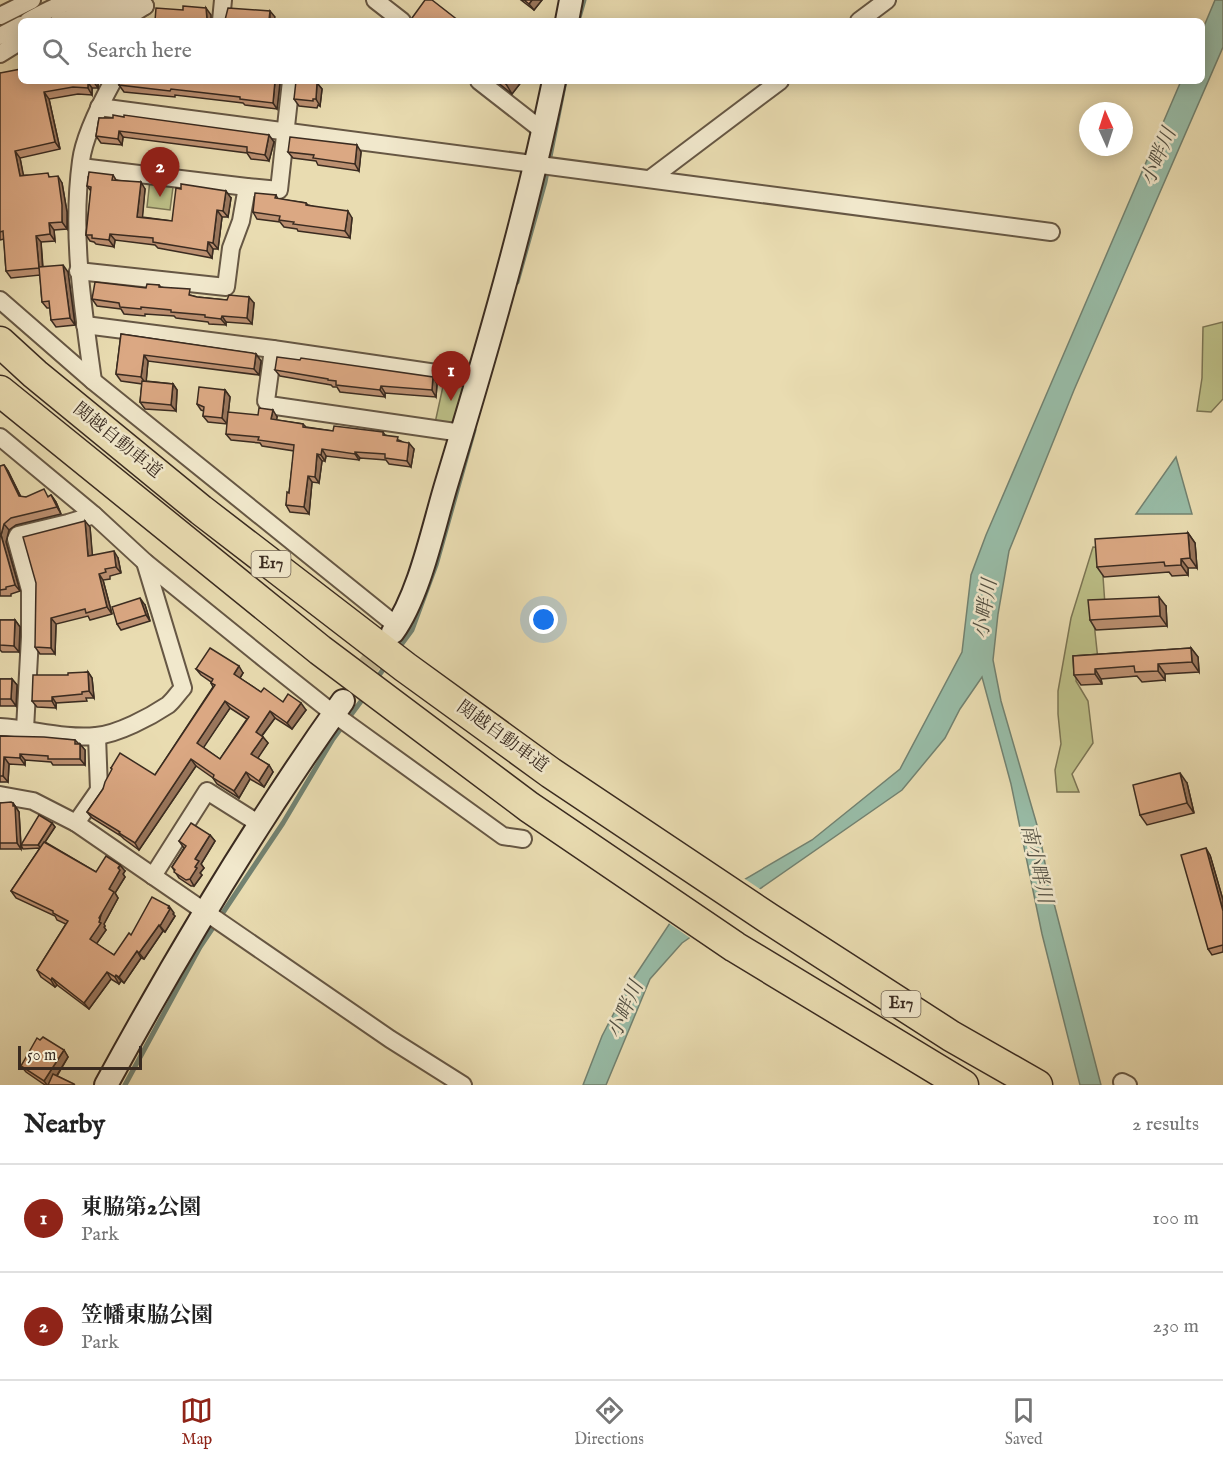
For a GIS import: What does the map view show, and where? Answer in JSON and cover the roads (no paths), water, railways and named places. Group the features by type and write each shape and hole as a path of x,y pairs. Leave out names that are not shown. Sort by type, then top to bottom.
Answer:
{"highway":[{"name":"関越自動車道","path":"0,342 201,510 405,667 551,773 768,918 951,1036 1037,1085"},
{"name":"関越自動車道","path":"0,391 320,650 530,807 735,947 963,1085"}],"street":[{"path":"0,16 32,0"},
{"path":"221,18 223,0"},
{"path":"375,0 398,11"},
{"path":"568,18 571,0"},
{"path":"863,18 887,0"},
{"path":"34,18 63,4 85,1 116,2 144,7"},
{"path":"72,18 85,15 129,16 144,7"},
{"path":"0,36 18,26"},
{"path":"0,54 18,43"},
{"path":"93,381 78,271 81,160 99,107 111,84"},
{"path":"81,167 279,190 291,84"},
{"path":"483,84 543,131"},
{"path":"0,300 93,381 395,629 414,592 462,433 536,164 553,84"},
{"path":"650,179 776,84"},
{"path":"99,107 1051,232"},
{"path":"78,271 226,287 231,248 241,221 247,186"},
{"path":"85,325 273,349 477,379"},
{"path":"273,349 266,401 269,405 462,433"},
{"path":"0,437 94,515 145,562 338,707 503,836 523,839"},
{"path":"25,729 30,590 16,539 18,535 94,515"},
{"path":"0,727 52,734 97,736 124,728 170,703 183,688 145,562"},
{"path":"106,1085 170,969 338,707"},
{"path":"76,823 99,790 97,736"},
{"path":"153,876 207,791 261,825"},
{"path":"0,795 33,801 76,823 390,1039 463,1085"}],"water":[{"path":"1215,0 1223,0 1223,47 1074,390 1009,551 993,660 1001,701 1039,832 1049,884 1101,1085 1080,1085 1042,934 1011,784 982,677 960,709 945,738 902,790 682,943 650,979 606,1085 583,1085 602,1036 627,988 670,923 812,840 900,769 962,652 971,575 986,535 1180,84 1205,84 1205,24"},
{"path":"1176,457 1192,514 1136,514"}],"waterway":[{"path":"579,18 584,0"},
{"path":"517,282 545,182 564,84"},
{"path":"398,649 412,630 436,565 474,430"},
{"path":"375,681 387,664"},
{"path":"125,1085 200,947 283,823 333,739 365,696"}],"tunnel":[{"path":"349,692 390,636"}],"place":[{"name":"笠幡東脇公園","path":"160,197"},
{"name":"東脇第2公園","path":"451,401"}],"water label":[{"name":"小畔川","path":"1159,157"},
{"name":"小畔川","path":"986,609"},
{"name":"南小畔川","path":"1036,864"},
{"name":"小畔川","path":"626,1010"}]}
